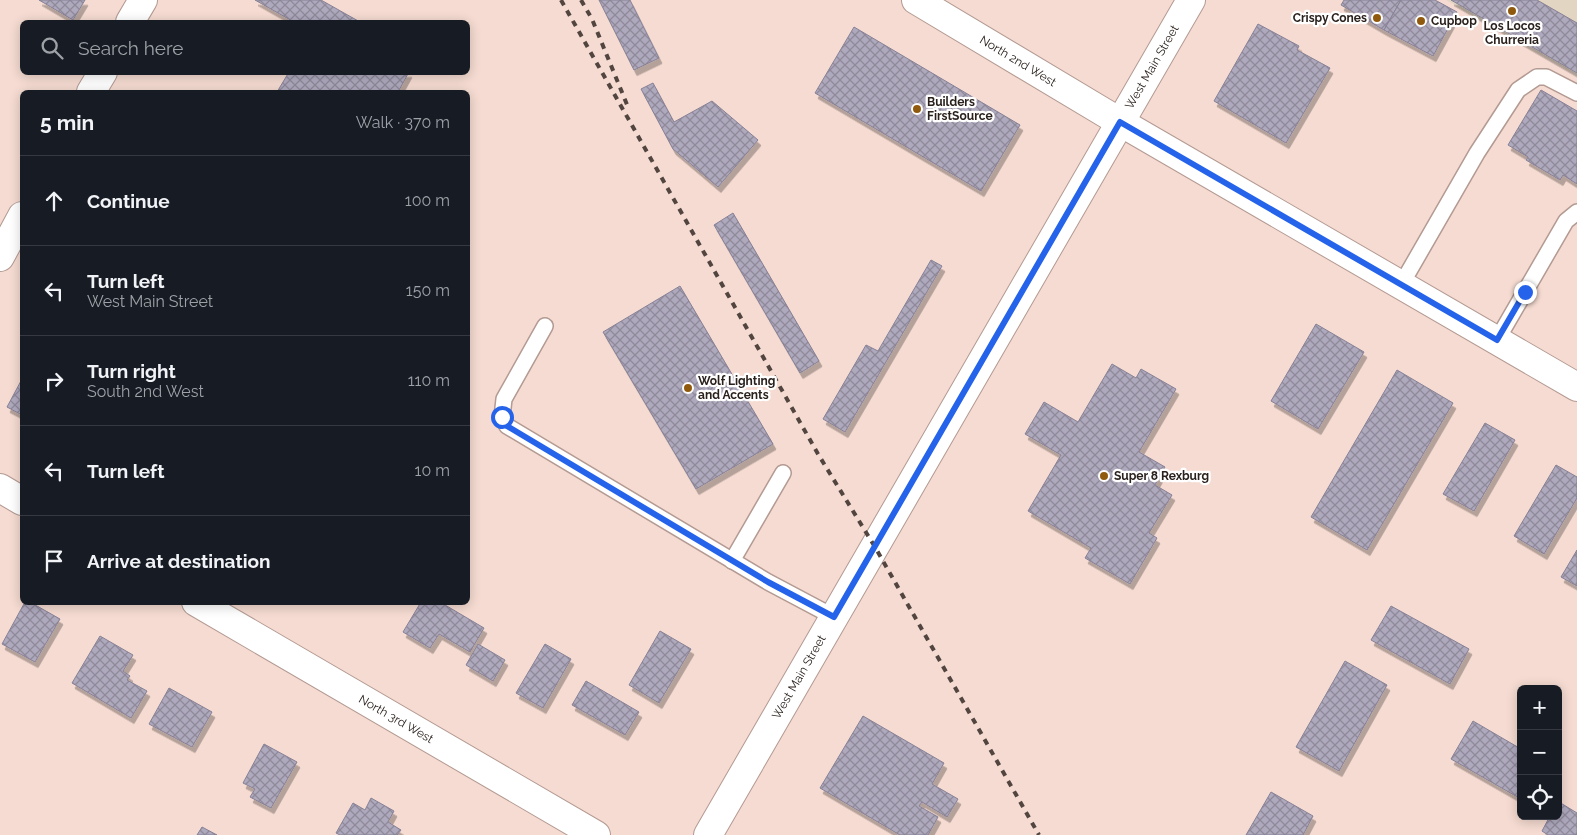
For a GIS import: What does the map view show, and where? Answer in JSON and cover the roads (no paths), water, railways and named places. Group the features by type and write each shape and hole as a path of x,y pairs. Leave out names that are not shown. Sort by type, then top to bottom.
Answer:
{"main road":[{"path":"131,20 143,0"},
{"name":"North 2nd West","path":"916,0 1120,122 1577,386"},
{"name":"West Main Street","path":"708,835 1191,0"},
{"path":"92,90 100,75"},
{"path":"0,256 20,220"},
{"path":"0,488 20,501"},
{"name":"North 3rd West","path":"201,605 596,835"}],"lane":[{"path":"1401,285 1477,153 1518,90 1537,77 1546,77 1577,93"},
{"path":"1497,340 1566,221 1577,212"},
{"path":"545,326 504,399 502,417 507,426 732,561 834,617"},
{"path":"732,561 783,473"}],"railway":[{"path":"561,0 818,454 875,547 1039,835"},
{"path":"581,0 592,19 628,107"}],"place":[{"name":"Los Locos Churreria","path":"1512,11"},
{"name":"Crispy Cones","path":"1377,18"},
{"name":"Cupbop","path":"1421,21"},
{"name":"Builders FirstSource","path":"917,109"},
{"name":"Wolf Lighting and Accents","path":"688,388"},
{"name":"Super 8 Rexburg","path":"1104,476"}]}
